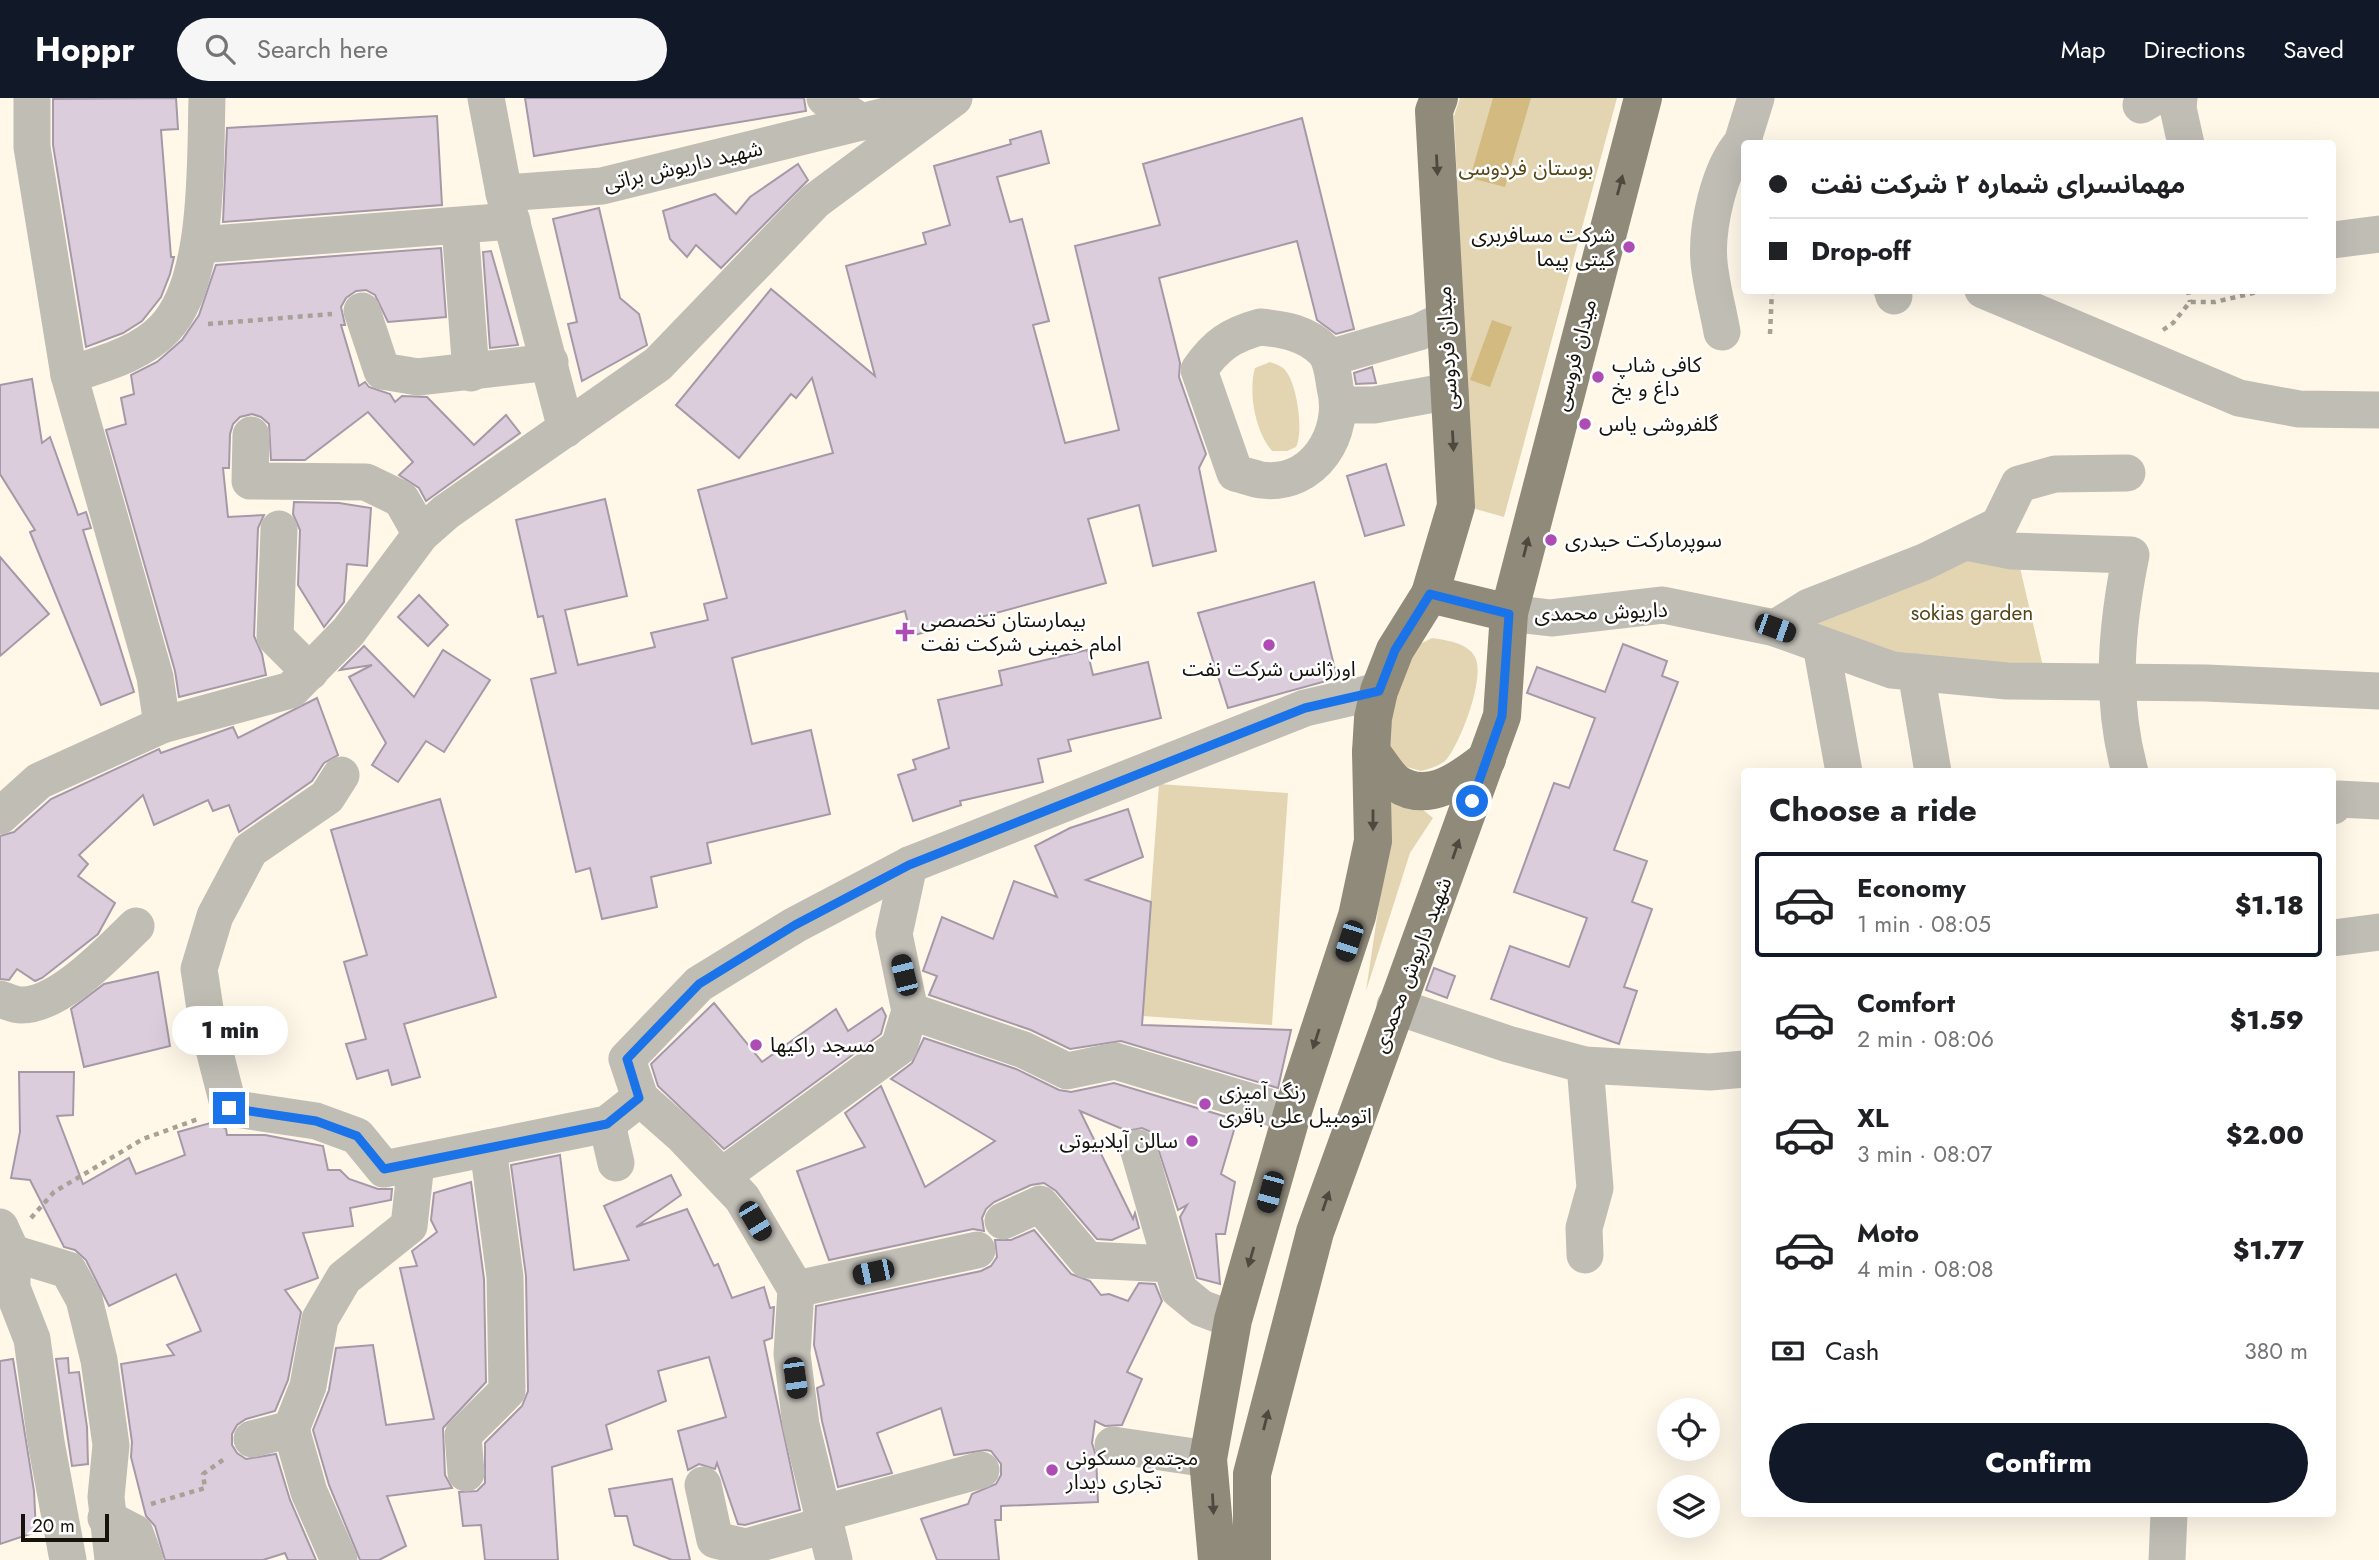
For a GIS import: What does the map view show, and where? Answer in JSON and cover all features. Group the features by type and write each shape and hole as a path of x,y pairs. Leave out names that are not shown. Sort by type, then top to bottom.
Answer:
{"main road":[{"name":"میدان فردوسی","path":"1430,594 1456,506 1434,111 1439,98"},
{"name":"میدان فروسی","path":"1509,614 1643,98"},
{"path":"1217,1560 1208,1459 1233,1320 1292,1114 1357,916 1373,841 1371,752 1373,718 1379,691 1395,650 1430,594 1509,614"},
{"name":"شهید داریوش محمدی","path":"1252,1560 1252,1474 1315,1232 1502,716 1509,614"},
{"path":"1371,752 1396,783 1415,790 1437,789 1461,780 1487,759"}],"street":[{"path":"32,98 32,147 69,375 155,677 162,725"},
{"path":"69,375 123,357 165,328 185,294 200,245 207,98"},
{"path":"486,98 508,207 566,429"},
{"path":"825,98 871,114"},
{"path":"0,816 39,781 162,725 292,690 363,614 421,534 446,512 659,364 815,201 953,98"},
{"name":"شهید داریوش براتی","path":"200,245 460,226 508,207 602,186 871,114 953,98"},
{"path":"1744,140 1756,98"},
{"path":"2179,98 2178,108 2185,140"},
{"path":"1722,332 1709,260 1710,248 1716,200 1730,156 1741,146"},
{"path":"460,226 471,373"},
{"path":"2336,240 2379,234"},
{"path":"1992,294 2239,398 2299,409 2379,410"},
{"path":"362,311 383,371 418,377 550,362"},
{"path":"1329,358 1419,332 1446,319"},
{"path":"1260,327 1286,329 1310,340 1329,358 1340,405 1335,432 1326,451 1309,468 1287,478 1253,478 1235,473 1199,370 1213,349 1234,334 1260,327"},
{"path":"1340,405 1374,405 1450,391"},
{"path":"251,435 250,481 366,482 401,499 421,534"},
{"path":"1775,628 1809,607 1924,562 1999,525 2019,484 2055,474 2127,474"},
{"path":"279,528 275,636 310,672"},
{"path":"1966,542 2012,551 2131,555 2120,608 2116,682 2120,737 2129,768"},
{"name":"داریوش محمدی","path":"1509,614 1551,618 1663,605 1775,628 1892,670 2007,681 2379,691"},
{"path":"1821,645 1843,768"},
{"path":"1916,672 1932,768"},
{"path":"834,1560 802,1425 795,1378 792,1354 796,1289 742,1198 683,1136 639,1098 627,1059 699,984 795,925 909,865 1305,708 1379,691"},
{"path":"341,775 327,797 250,850 215,916 199,969 206,1022 229,1108 316,1121 357,1136 384,1169 607,1124 639,1098"},
{"path":"2336,802 2338,799 2379,801"},
{"path":"722,1177 899,1047 910,1011 894,934 909,865"},
{"path":"0,999 22,1005 49,997 89,970 136,926"},
{"path":"2336,938 2379,932"},
{"path":"1395,1006 1508,1044 1585,1065 1710,1072 1741,1069"},
{"path":"910,1011 1024,1050 1067,1071 1115,1061 1292,1114"},
{"path":"1585,1065 1595,1188 1584,1228 1585,1255"},
{"path":"607,1124 616,1163"},
{"path":"466,1473 463,1435 507,1391 505,1277 488,1148"},
{"path":"1138,1148 1179,1290 1202,1308 1233,1320"},
{"path":"339,1560 309,1492 291,1429 308,1386 320,1319 344,1278 409,1226 416,1163"},
{"path":"1003,1221 1040,1204 1087,1261 1171,1264"},
{"path":"6,1240 68,1270 84,1299 99,1360 111,1445 106,1518 113,1560"},
{"path":"6,1240 12,1288 32,1339 46,1442 68,1560"},
{"path":"796,1289 977,1250"},
{"path":"252,1439 291,1429"},
{"path":"1113,1445 1208,1459"},
{"path":"703,1485 715,1540 746,1547 824,1519 981,1470"},
{"path":"2167,1560 2169,1517"},
{"path":"106,1518 135,1533 145,1560"}],"path":[{"path":"1770,334 1772,294"},
{"path":"2130,352 2174,323 2190,302 2189,294"},
{"path":"2190,302 2216,302 2249,294"},
{"path":"165,328 362,311"},
{"path":"6,1240 30,1219 54,1192 142,1139 229,1108"},
{"path":"106,1518 205,1488 203,1474 252,1439"}],"green space":[{"name":"بوستان فردوسی","path":"1460,98 1617,98 1504,517 1472,508 1454,116"},
{"path":"1270,362 1285,370 1296,396 1298,440 1296,447 1287,451 1272,451 1261,433 1254,411 1252,388 1255,368"},
{"name":"sokias garden","path":"1958,557 2018,559 2045,675 1895,661 1798,626"},
{"path":"1432,638 1456,643 1472,652 1477,667 1477,679 1470,710 1452,752 1440,764 1421,771 1403,766 1391,758 1385,725 1393,699 1418,645"},
{"path":"1159,784 1288,793 1272,1025 1142,1016"},
{"path":"1394,802 1422,809 1433,818 1410,853 1366,991 1381,890 1383,804"}],"shaded area":[{"path":"1493,98 1531,98 1505,187 1470,178"},
{"path":"1492,320 1512,327 1490,387 1470,380"}],"building":[{"path":"176,98 178,129 161,130 171,257 174,257 170,274 161,297 142,321 123,333 86,347 53,145 53,99"},
{"path":"525,98 804,98 806,111 534,156"},
{"path":"437,116 442,205 223,222 227,128"},
{"path":"1302,118 1354,329 1336,334 1317,320 1297,241 1159,278 1180,363 1179,377 1206,454 1199,468 1216,551 1153,566 1139,505 1088,519 1106,583 911,636 905,611 732,658 752,744 811,730 830,814 707,843 711,863 651,877 657,907 602,919 590,868 576,872 531,679 556,673 543,616 538,617 516,520 605,499 627,596 565,610 578,665 655,647 651,633 708,620 704,604 727,598 698,490 833,453 812,378 796,398 791,394 739,458 676,405 771,289 875,376 846,266 926,244 923,233 950,225 934,166 1011,144 1010,140 1041,131 1049,163 997,177 1010,222 1022,219 1049,321 1033,325 1065,443 1119,430 1075,246 1160,225 1143,164"},
{"path":"798,164 808,180 721,268 696,245 687,257 670,239 663,211 715,194 736,214 750,197"},
{"path":"599,208 620,298 639,314 647,345 582,381 568,324 577,322 553,219"},
{"path":"441,248 446,317 388,322 375,295 366,290 356,291 346,298 341,307 345,325 341,325 359,386 365,382 369,387 390,394 395,402 402,396 427,397 474,445 506,415 520,433 426,501 419,488 399,475 413,462 368,412 305,460 271,460 269,424 252,414 240,417 233,424 230,434 229,468 223,468 228,517 264,515 258,528 254,636 262,654 266,675 179,697 175,671 106,430 126,424 121,398 134,394 131,375 157,362 182,340 199,315 216,265"},
{"path":"491,251 518,345 490,348 483,252"},
{"path":"1372,367 1376,383 1356,384 1354,373"},
{"path":"32,379 42,443 50,437 78,515 86,512 91,528 83,530 134,692 101,705 30,532 35,530 0,474 0,385"},
{"path":"1386,464 1404,525 1365,536 1347,476"},
{"path":"294,502 339,503 371,508 367,566 347,564 344,602 324,627 298,585 300,530 293,514"},
{"path":"0,557 49,614 0,656"},
{"name":"اورژانس شرکت نفت","path":"1314,582 1337,678 1228,708 1198,613"},
{"path":"419,595 448,625 428,646 398,617"},
{"path":"1623,644 1667,661 1662,676 1678,682 1614,850 1647,861 1632,902 1652,909 1624,987 1637,991 1619,1044 1491,999 1510,946 1569,967 1587,918 1514,892 1554,783 1569,788 1595,718 1527,693 1537,667 1605,692"},
{"path":"364,646 414,697 443,650 490,680 444,752 426,741 398,782 372,765 386,743 349,677 372,665 340,670"},
{"path":"1087,650 1093,675 1148,662 1161,718 1068,740 1071,751 1038,759 1043,782 960,801 961,805 913,821 898,775 916,769 913,760 949,748 938,700 1002,685 999,671"},
{"path":"317,698 338,755 324,763 312,781 239,832 229,805 213,811 208,800 154,825 143,795 79,855 88,864 78,876 115,903 98,934 42,978 35,981 17,969 9,980 0,979 0,836 14,832 51,799 159,749 161,753 233,727 238,738"},
{"path":"440,799 496,997 404,1024 420,1077 392,1085 388,1070 357,1079 346,1044 366,1039 344,962 367,955 331,830"},
{"path":"1128,809 1143,857 1086,880 1151,902 1142,1025 1291,1030 1278,1088 1121,1041 1070,1049 1031,1030 929,995 937,976 923,971 942,917 993,939 1014,881 1057,897 1035,846 1070,828"},
{"path":"1434,968 1455,976 1447,998 1426,990"},
{"path":"158,972 170,1046 84,1067 71,1009 104,984"},
{"path":"714,1003 762,1062 836,1009 848,1031 882,1008 886,1016 881,1034 724,1149 658,1086 651,1064"},
{"path":"924,1038 1016,1069 1059,1090 1071,1092 1114,1083 1237,1120 1221,1174 1235,1182 1225,1234 1216,1234 1220,1284 1197,1278 1180,1217 1187,1205 1178,1210 1153,1133 1142,1128 1127,1131 1080,1111 1133,1219 1135,1213 1139,1228 1112,1240 1097,1239 1056,1191 1044,1183 1031,1185 994,1202 986,1209 982,1218 984,1231 973,1229 829,1260 797,1171 865,1147 845,1113 881,1086 925,1187 995,1141 891,1079 912,1063"},
{"path":"19,1072 74,1072 73,1115 57,1116 83,1184 129,1158 136,1174 185,1155 178,1132 214,1122 226,1129 227,1135 265,1135 323,1146 328,1170 340,1170 349,1179 378,1189 392,1189 391,1200 350,1208 353,1226 303,1233 318,1278 285,1290 301,1312 288,1380 275,1411 246,1419 237,1425 232,1434 232,1445 237,1453 246,1459 276,1454 290,1500 316,1560 288,1560 285,1553 263,1560 165,1560 155,1526 146,1516 131,1457 132,1442 121,1364 174,1355 167,1345 201,1331 176,1274 109,1306 86,1260 75,1250 64,1247 30,1180 11,1178 20,1132"},
{"path":"560,1155 574,1270 629,1260 604,1206 671,1175 681,1195 636,1227 687,1209 714,1266 718,1264 732,1298 764,1287 770,1308 774,1307 772,1338 764,1341 800,1510 745,1525 738,1524 717,1463 715,1469 699,1464 688,1470 678,1431 726,1417 709,1357 658,1371 666,1401 606,1425 612,1449 552,1467 558,1560 485,1560 481,1525 463,1526 459,1492 477,1491 485,1483 485,1443 522,1406 528,1391 526,1276 511,1165"},
{"path":"471,1182 484,1279 486,1382 443,1428 445,1475 452,1488 387,1496 406,1546 379,1560 360,1560 329,1485 313,1430 329,1390 336,1348 373,1345 386,1425 434,1419 400,1268 417,1266 412,1251 437,1232 431,1220 434,1193"},
{"path":"1034,1230 1071,1274 1090,1281 1101,1295 1109,1294 1128,1301 1139,1283 1155,1284 1162,1301 1127,1372 1142,1379 1122,1425 1105,1426 1095,1421 1092,1443 1096,1456 1098,1502 1001,1506 1001,1520 995,1520 999,1560 937,1560 921,1519 968,1504 972,1494 996,1484 1001,1475 1001,1464 991,1451 986,1450 954,1455 941,1408 877,1433 892,1473 838,1487 817,1388 824,1385 814,1345 816,1306 981,1271 991,1266 997,1257 995,1240 1011,1240"},
{"path":"68,1358 69,1373 79,1372 87,1427 88,1464 72,1466 56,1359"},
{"path":"13,1359 34,1491 36,1532 0,1544 0,1361"},
{"path":"672,1479 690,1560 672,1560 634,1545 627,1516 615,1516 609,1489"}],"place":[{"name":"شرکت مسافربری گیتی پیما","path":"1629,247"},
{"name":"کافی شاپ داغ و یخ","path":"1598,377"},
{"name":"گلفروشی یاس","path":"1585,424"},
{"name":"سوپرمارکت حیدری","path":"1551,540"},
{"name":"بیمارستان تخصصی امام خمینی شرکت نفت","path":"905,632"},
{"name":"اورژانس شرکت نفت","path":"1269,645"},
{"name":"مسجد راکیها","path":"756,1045"},
{"name":"رنگ آمیزی اتومبیل علی باقری","path":"1205,1104"},
{"name":"سالن آیلابیوتی","path":"1192,1141"},
{"name":"مجتمع مسکونی تجاری دیدار","path":"1052,1470"}],"route":[{"path":"229,1108 316,1121 357,1136 384,1169 607,1124 639,1098 627,1059 699,984 795,925 909,865 1305,708 1379,691 1395,650 1430,594 1509,614 1502,716 1472,801"}]}
